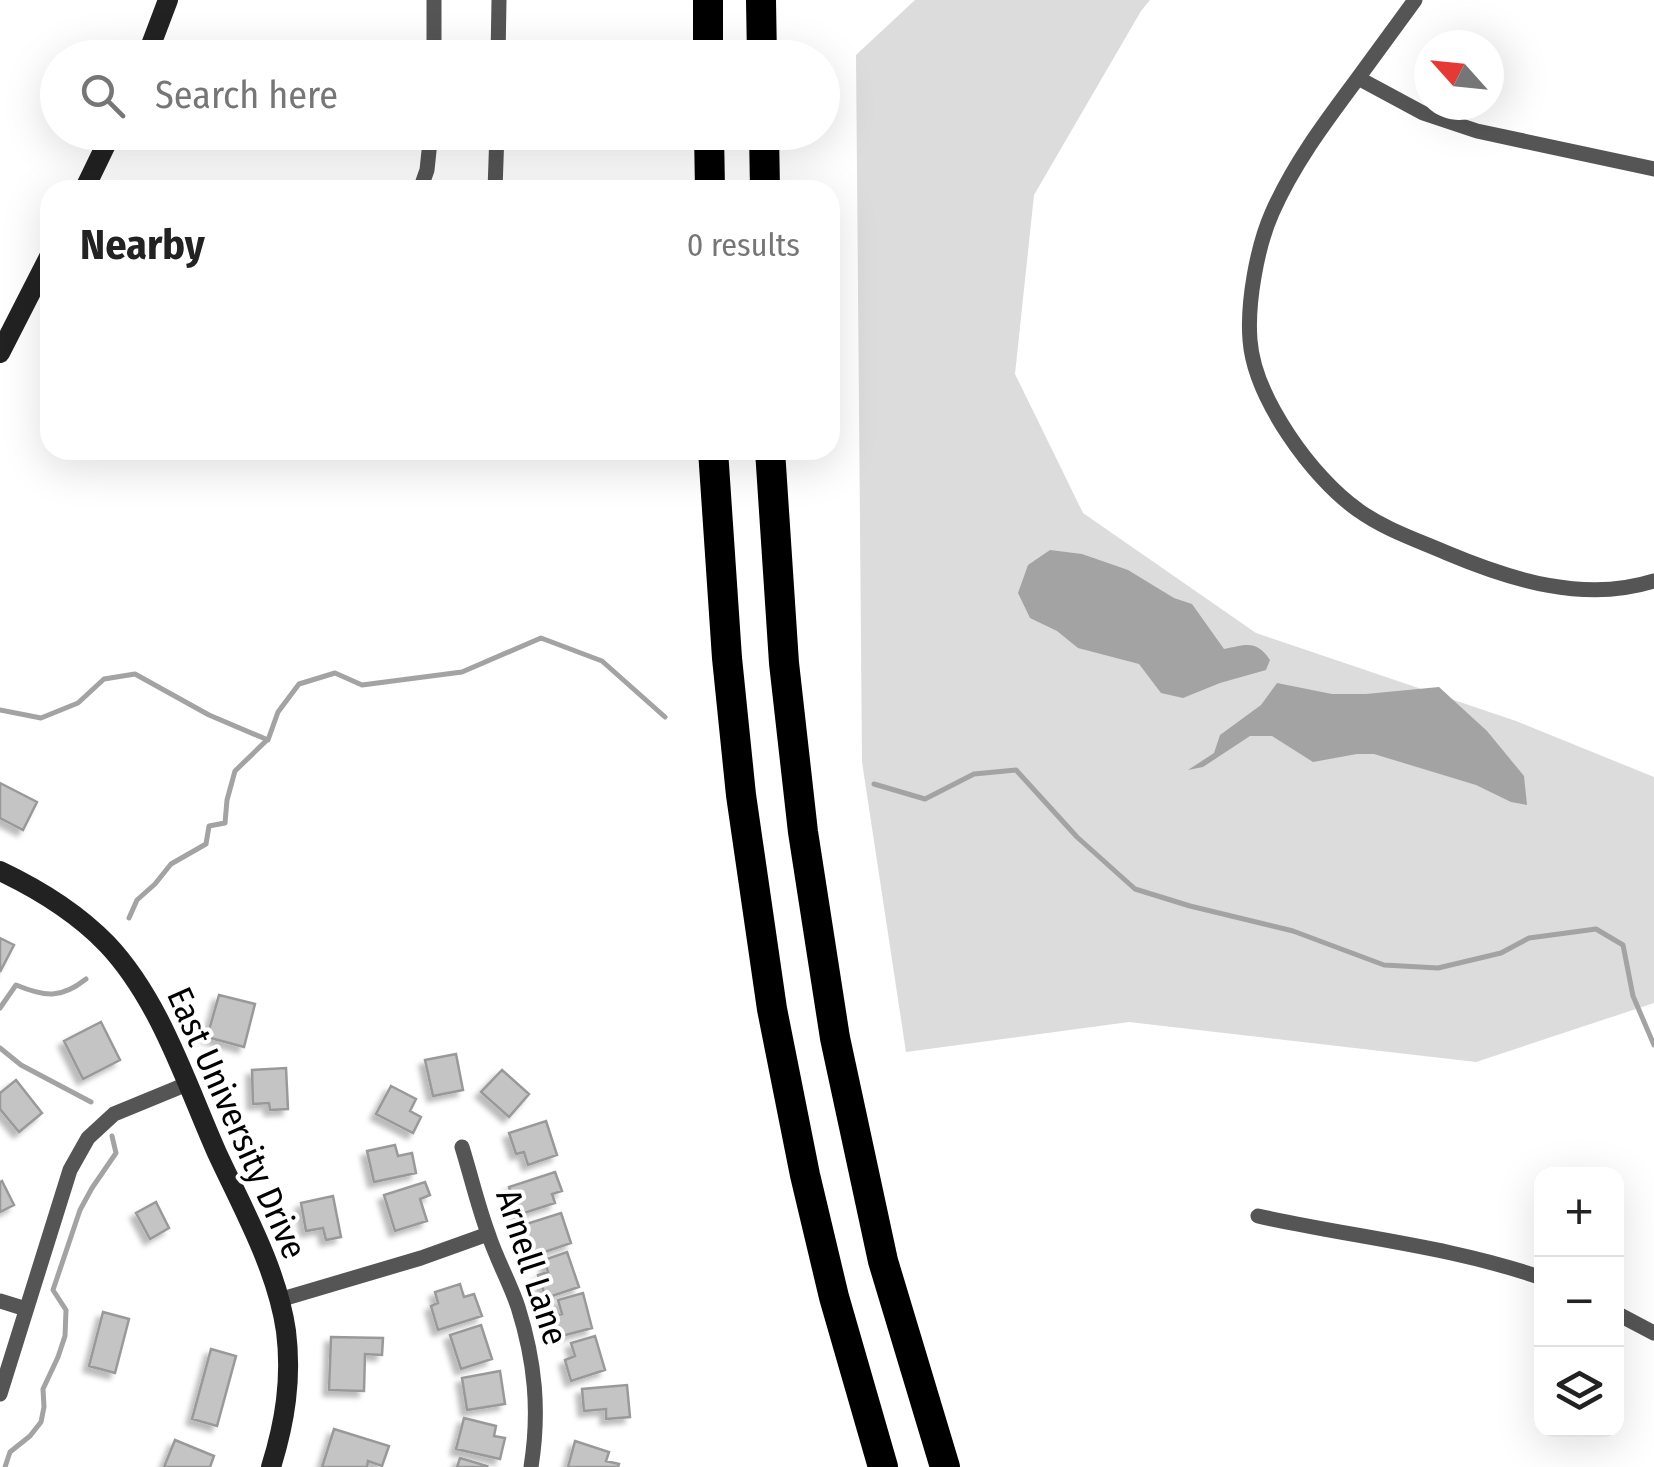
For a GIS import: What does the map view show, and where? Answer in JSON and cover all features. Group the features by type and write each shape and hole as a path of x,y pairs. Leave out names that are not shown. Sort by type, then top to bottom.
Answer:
{"highway":[{"path":"708,0 708,40"},
{"path":"761,0 762,40"},
{"path":"709,150 710,180"},
{"path":"764,150 765,180"},
{"path":"715,460 726,658 741,796 770,992 805,1175 834,1297 883,1467"},
{"path":"771,460 786,682 803,832 835,1038 884,1261 944,1467"}],"main road":[{"path":"153,40 168,0"},
{"path":"89,180 103,150"},
{"path":"0,353 40,275"},
{"name":"East University Drive","path":"0,871 75,914 108,945 148,998 261,1250 279,1300 287,1345 288,1398 271,1467"}],"street":[{"path":"434,0 434,40"},
{"path":"498,40 499,0"},
{"path":"1415,0 1304,150 1271,215 1260,250 1250,339 1265,391 1282,425 1330,487 1358,510 1390,528 1525,582 1597,590 1634,588 1654,581"},
{"path":"1358,78 1423,113 1477,131 1654,169"},
{"path":"424,180 429,150"},
{"path":"495,180 496,150"},
{"path":"0,1394 70,1170 88,1138 114,1114 187,1084"},
{"name":"Arnell Lane","path":"462,1147 532,1357 536,1429 531,1467"},
{"path":"1258,1216 1455,1252 1534,1275"},
{"path":"279,1300 422,1258 488,1234"},
{"path":"0,1301 26,1309"},
{"path":"1624,1317 1654,1332"}],"shaded area":[{"path":"915,0 1150,0 1034,195 1015,374 1083,513 1256,633 1516,721 1654,777 1654,1003 1476,1062 1129,1022 906,1052 862,762 856,55"},
{"path":"1050,550 1082,554 1128,570 1174,598 1192,604 1224,649 1255,646 1270,660 1266,670 1183,698 1161,693 1139,664 1078,648 1057,631 1030,618 1018,593 1028,565"},
{"path":"1277,683 1332,694 1439,687 1487,731 1524,776 1527,805 1374,754 1313,762 1272,736 1250,736 1203,767 1188,770 1214,753 1220,735 1261,705"}],"building":[{"path":"0,783 37,802 23,830 0,818"},
{"path":"0,938 14,945 0,972"},
{"path":"219,995 255,1004 244,1047 207,1037"},
{"path":"101,1022 120,1060 83,1079 64,1041"},
{"path":"456,1054 463,1090 433,1096 425,1060"},
{"path":"286,1068 288,1109 270,1110 269,1103 253,1104 252,1070"},
{"path":"502,1070 529,1094 509,1117 481,1092"},
{"path":"16,1080 42,1113 19,1132 0,1109 0,1093"},
{"path":"391,1086 416,1099 410,1111 421,1117 413,1133 376,1114"},
{"path":"546,1121 557,1155 528,1165 524,1152 516,1154 509,1133"},
{"path":"395,1145 398,1156 412,1153 416,1173 374,1182 367,1151"},
{"path":"555,1172 562,1191 552,1194 555,1203 518,1215 509,1187"},
{"path":"0,1182 14,1205 0,1212"},
{"path":"425,1182 430,1195 420,1199 427,1221 395,1231 384,1195"},
{"path":"333,1196 341,1237 326,1240 323,1228 306,1231 301,1203"},
{"path":"156,1202 169,1228 150,1239 136,1213"},
{"path":"561,1213 571,1243 533,1256 523,1225"},
{"path":"567,1252 579,1287 546,1298 538,1275 548,1272 544,1260"},
{"path":"460,1284 464,1297 474,1294 482,1316 438,1330 431,1306 438,1303 435,1292"},
{"path":"583,1293 592,1328 558,1337 552,1316 562,1314 558,1300"},
{"path":"103,1312 129,1319 115,1373 89,1366"},
{"path":"481,1325 492,1359 461,1369 450,1335"},
{"path":"595,1336 605,1370 571,1381 565,1360 575,1356 571,1343"},
{"path":"331,1337 383,1338 382,1355 365,1354 364,1391 329,1390"},
{"path":"211,1349 236,1356 217,1426 192,1419"},
{"path":"500,1371 505,1404 467,1410 462,1378"},
{"path":"627,1385 630,1417 606,1419 606,1409 584,1411 582,1389"},
{"path":"464,1418 496,1426 494,1436 505,1438 500,1459 456,1449"},
{"path":"334,1429 389,1446 382,1466 368,1461 367,1467 322,1467"},
{"path":"175,1440 214,1456 210,1467 164,1467"},
{"path":"575,1441 609,1452 606,1461 619,1464 618,1467 568,1467"},
{"path":"460,1458 487,1466 457,1467"}],"waterway":[{"path":"0,710 41,718 78,703 104,679 135,674 209,715 268,740 278,712 299,684 335,673 362,685 462,672 541,638 602,661 665,717"},
{"path":"129,918 137,900 171,864 206,844 209,826 225,823 235,771 267,740"},
{"path":"874,784 925,799 974,774 1016,770 1077,837 1135,889 1293,931 1384,965 1438,968 1501,953 1529,938 1596,929 1623,945 1633,996 1654,1045"},
{"path":"0,1008 16,985 52,994 69,990 86,979"},
{"path":"0,1048 21,1065 91,1102"},
{"path":"5,1467 10,1452 41,1422 43,1389 65,1336 66,1310 53,1290 80,1210 116,1153 112,1136"}]}
